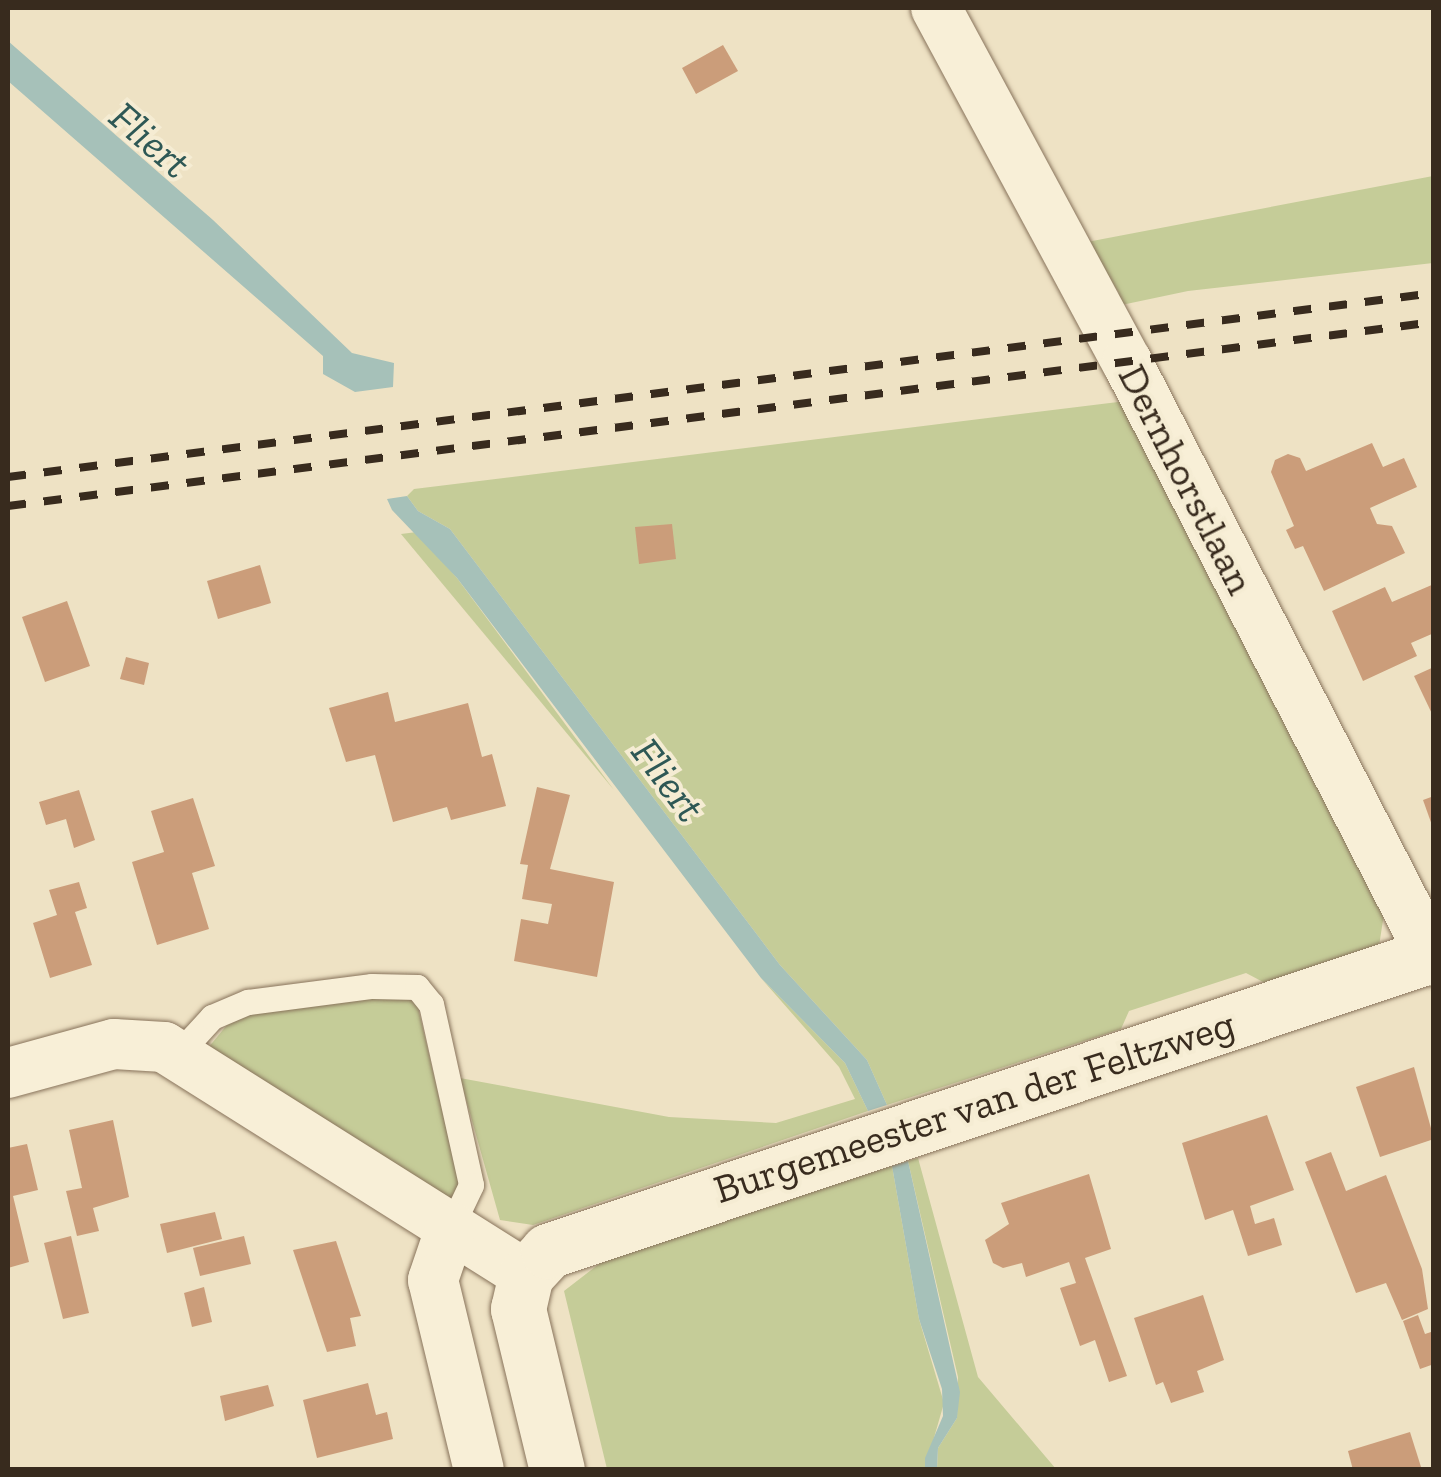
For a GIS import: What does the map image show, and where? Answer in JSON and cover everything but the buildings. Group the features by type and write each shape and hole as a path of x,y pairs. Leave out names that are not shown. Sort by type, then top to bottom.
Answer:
{"street":[{"name":"Dernhorstlaan","path":"936,8 1128,362 1432,957"},
{"name":"Burgemeester van der Feltzweg","path":"526,1275 562,1243 1432,957"},
{"path":"8,1073 131,1042 179,1054 526,1275 518,1309 557,1470"},
{"path":"451,1227 433,1280 479,1470"}],"lane":[{"path":"179,1054 212,1017 248,1002 403,983 417,987 431,1004 471,1185 451,1227"}],"green space":[{"path":"1433,176 1433,263 1188,291 1112,307 1108,303 1119,293 1087,242"},
{"path":"1129,394 1386,901 1379,946 1265,983 1246,973 1129,1011 1121,1029 887,1105 867,1060 780,965 450,529 418,511 407,496 414,489 1118,402"},
{"path":"417,532 457,578 614,790 401,534"},
{"path":"761,978 845,1063 868,1111 533,1225 500,1220 460,1078 669,1117 776,1123 855,1099 839,1067"},
{"path":"400,995 417,1003 459,1183 448,1204 208,1048 236,1014"},
{"path":"918,1158 978,1377 1056,1469 937,1469 938,1448 957,1418 958,1377 908,1161"},
{"path":"892,1166 919,1319 944,1403 925,1469 607,1469 564,1291 608,1257"}],"water":[{"path":"8,41 213,220 352,353 394,363 393,387 355,392 323,374 323,356 8,81"},
{"path":"407,496 418,511 450,529 780,965 867,1060 887,1105 868,1111 845,1063 761,978 457,578 392,510 387,499"},
{"path":"908,1161 960,1392 957,1418 938,1448 937,1469 925,1469 925,1458 943,1416 942,1389 919,1319 892,1166"}],"railway":[{"path":"8,477 1434,293"},
{"path":"8,506 1434,322"}],"water label":[{"name":"Fliert","path":"150,140"},
{"name":"Fliert","path":"668,780"}]}
